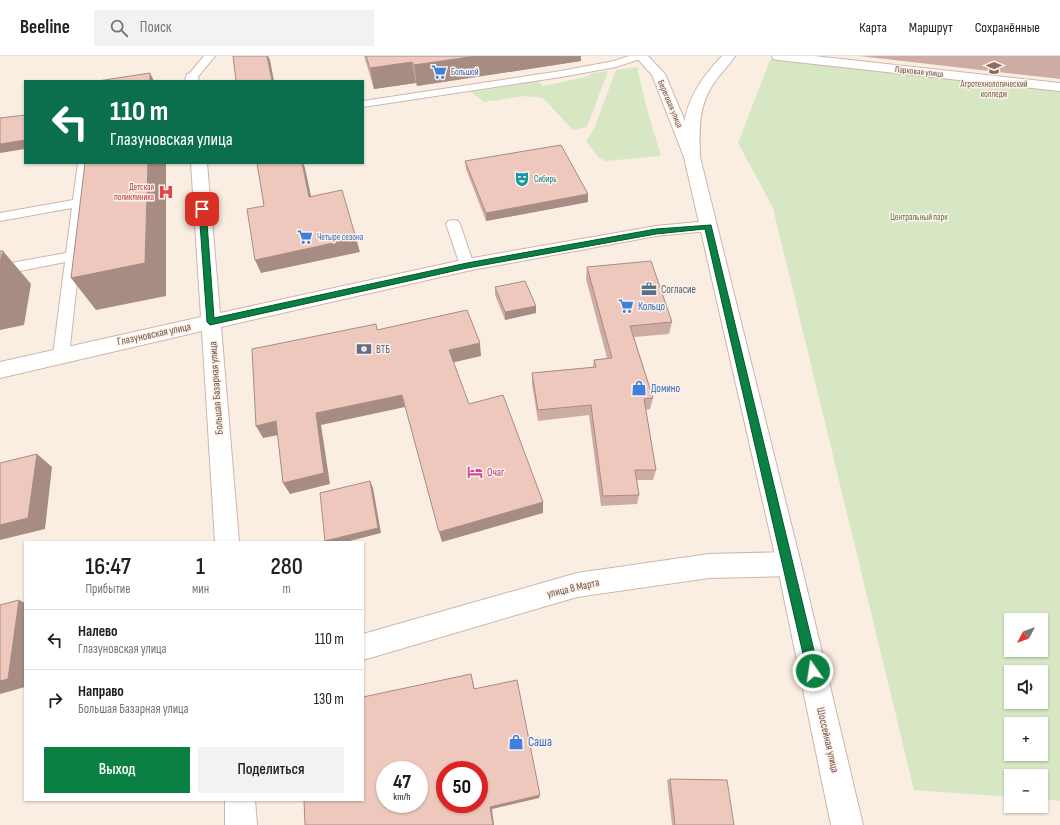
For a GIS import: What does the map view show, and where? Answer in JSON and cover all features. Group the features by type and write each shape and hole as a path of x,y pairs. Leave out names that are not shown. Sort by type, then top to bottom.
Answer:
{"street":[{"name":"Береговая улица","path":"640,56 658,74 692,157"},
{"name":"Шоссейная улица","path":"729,56 706,82 696,103 692,120 692,157 789,564 847,825"},
{"name":"Парковая улица","path":"778,56 1060,87"},
{"name":"Большая Базарная улица","path":"199,164 227,541"},
{"name":"Глазуновская улица","path":"0,370 61,355 467,265 656,231 708,226"},
{"name":"улица 8 Марта","path":"364,647 577,585 709,566 789,564"},
{"path":"240,801 241,825"}],"lane":[{"path":"192,79 210,56"},
{"path":"364,104 561,74 616,64 640,56"},
{"path":"61,355 84,164"},
{"path":"0,217 79,203"},
{"path":"452,224 467,265"},
{"path":"0,270 73,256"}],"green space":[{"name":"Центральный парк","path":"780,59 1060,91 1060,801 1048,800 1048,769 1004,769 1004,796 914,790 773,208 738,143 770,60"},
{"path":"637,67 647,109 661,156 606,161 599,158 586,141 594,129 616,70"},
{"path":"608,71 587,127 573,130 543,98 525,96 484,102 471,92 539,81 542,86 586,77 593,73"}],"building":[{"path":"233,56 267,56 272,80 236,80"},
{"path":"366,56 476,56 414,65 412,62 370,68"},
{"path":"150,73 150,80 104,80"},
{"path":"24,115 24,140 0,144 0,118"},
{"name":"Сибирь","path":"561,145 588,194 486,213 465,161"},
{"path":"85,164 148,164 145,263 71,278"},
{"path":"257,164 302,164 309,197 342,190 356,238 255,260 247,209 264,206"},
{"path":"0,251 3,251 0,263"},
{"path":"651,261 672,322 630,326 653,398 644,399 656,470 635,470 639,495 603,496 591,405 538,410 532,373 596,367 594,360 612,358 587,267"},
{"path":"525,281 536,306 505,312 495,287"},
{"path":"467,310 480,343 449,350 469,404 503,395 543,502 439,532 402,395 316,413 324,473 283,483 276,421 256,426 252,349 376,324 377,330"},
{"path":"37,454 28,518 0,525 0,463"},
{"path":"370,481 378,528 325,541 320,493"},
{"path":"19,600 8,679 0,681 0,605"},
{"path":"471,674 474,689 517,680 540,795 490,807 493,825 305,825 304,801 364,801 364,697"},
{"path":"670,779 727,780 734,825 675,825"}],"place":[{"name":"Агротехнологический колледж","path":"994,68"},
{"name":"Большой","path":"439,72"},
{"name":"Сибирь","path":"522,179"},
{"name":"Детская поликлиника","path":"166,192"},
{"name":"Четыре сезона","path":"305,237"},
{"name":"Согласие","path":"649,289"},
{"name":"Кольцо","path":"626,306"},
{"name":"ВТБ","path":"364,349"},
{"name":"Домино","path":"639,388"},
{"name":"Очаг","path":"475,472"},
{"name":"Саша","path":"516,742"}],"route":[{"path":"202,209 210,322 467,265 656,231 708,226 813,671"}]}
